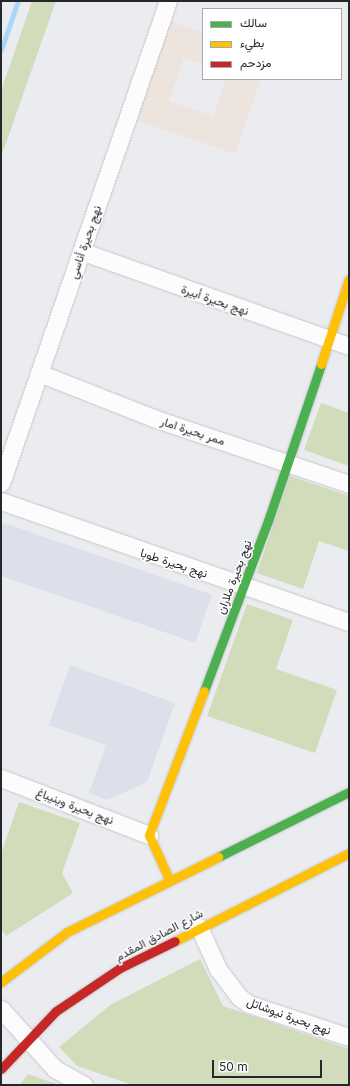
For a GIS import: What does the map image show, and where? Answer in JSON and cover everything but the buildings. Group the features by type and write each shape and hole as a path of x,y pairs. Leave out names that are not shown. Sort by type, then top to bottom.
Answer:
{"main road":[{"name":"نهج بحيرة ملاران","path":"149,835 287,462 349,278"},
{"path":"1,982 67,932 169,879 349,792"},
{"path":"149,835 169,879"},
{"name":"شارع الصادق المقدم","path":"1,1069 56,1011 108,977 199,927 349,853"}],"street":[{"name":"نهج بحيرة أناسي","path":"1,483 168,1"},
{"name":"نهج بحيرة أبيرة","path":"81,251 349,346"},
{"name":"ممر بحيرة امار","path":"39,373 153,418 349,484"},
{"name":"نهج بحيرة طوبا","path":"1,501 349,622"},
{"name":"نهج بحيرة وينيباغ","path":"1,778 149,835"},
{"name":"نهج بحيرة نيوشاتل","path":"199,927 218,968 239,997 250,1004 349,1037"},
{"path":"1,1009 29,1038 55,1069 84,1085"}],"shaded area":[{"path":"170,21 202,33 202,64 184,58 169,101 213,116 226,80 261,80 235,154 136,120"},
{"path":"1,522 212,595 195,643 1,576"},
{"path":"70,665 175,703 147,782 107,800 89,793 106,745 49,725"}],"green space":[{"path":"32,1 56,1 1,157 1,91"},
{"path":"321,403 349,413 349,466 304,450"},
{"path":"290,476 349,496 349,551 319,541 303,589 257,573"},
{"path":"247,604 293,620 276,669 337,690 315,753 207,716"},
{"path":"19,802 80,823 62,873 73,893 6,936 1,928 1,854"},
{"path":"200,959 223,1006 349,1049 349,1085 133,1085 77,1066 59,1047 110,1005"},
{"path":"28,1074 59,1085 20,1085"}],"waterway":[{"path":"1,50 18,1"}],"traffic: fast":[{"path":"204,691 268,521 321,364"},
{"path":"218,857 349,792"}],"traffic: slow":[{"path":"321,364 349,279"},
{"path":"169,879 149,835 204,691"},
{"path":"175,941 349,853"},
{"path":"1,982 67,932 218,857"}],"traffic: jam":[{"path":"1,1069 56,1011 120,968 175,941"}]}
